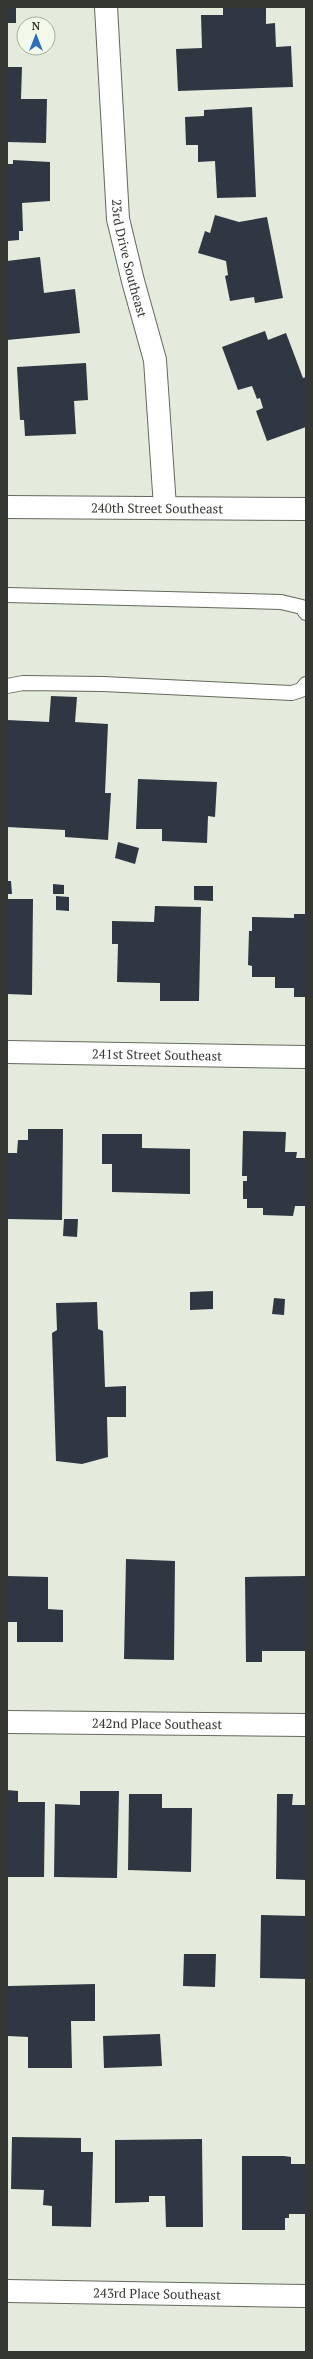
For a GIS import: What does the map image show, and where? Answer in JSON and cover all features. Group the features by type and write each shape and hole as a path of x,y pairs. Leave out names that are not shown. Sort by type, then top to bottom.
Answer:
{"street":[{"name":"23rd Drive Southeast","path":"106,7 118,219 133,281 155,360 165,507"},
{"name":"240th Street Southeast","path":"7,507 306,509"},
{"name":"241st Street Southeast","path":"7,1052 306,1057"},
{"name":"242nd Place Southeast","path":"7,1722 306,1725"},
{"name":"243rd Place Southeast","path":"7,2291 306,2296"}],"lane":[{"path":"7,595 281,602 302,608 306,613"},
{"path":"7,686 23,683 103,684 292,693 301,690 306,684"}],"building":[{"path":"7,7 16,7 16,23 7,23"},
{"path":"266,7 266,24 275,23 276,47 291,46 293,87 178,91 176,49 202,48 201,15 223,15 223,8"},
{"path":"7,67 22,67 21,99 47,99 46,143 7,142"},
{"path":"252,107 256,197 217,198 215,161 198,162 198,145 186,145 185,117 204,116 204,110"},
{"path":"13,160 50,162 50,201 22,203 23,231 19,231 19,240 8,241 7,164 13,164"},
{"path":"215,215 239,222 267,217 283,298 255,303 254,297 230,301 225,276 228,275 226,261 198,253 205,231 210,233"},
{"path":"40,257 44,293 75,289 80,333 7,340 7,261"},
{"path":"265,331 268,340 286,333 303,378 306,377 306,427 267,441 256,411 263,408 260,398 257,399 252,386 238,390 222,347"},
{"path":"86,363 88,400 74,401 76,434 25,436 24,420 20,420 17,367"},
{"path":"51,696 77,697 75,722 108,724 105,793 111,793 108,840 65,837 65,830 7,827 7,720 49,722"},
{"path":"138,779 217,782 215,817 208,816 207,843 162,841 162,829 136,829"},
{"path":"118,842 139,848 135,864 115,858"},
{"path":"7,881 11,881 12,894 7,894"},
{"path":"53,884 64,885 64,894 53,894"},
{"path":"194,886 213,886 213,901 194,900"},
{"path":"56,896 69,897 69,911 56,910"},
{"path":"7,899 33,899 32,995 7,994"},
{"path":"155,906 201,907 199,1001 160,1001 160,983 117,982 118,944 112,944 112,921 154,922"},
{"path":"294,914 306,914 306,997 294,997 294,988 275,988 275,977 252,977 252,966 248,965 249,931 252,931 252,917 294,918"},
{"path":"28,1129 63,1129 62,1220 7,1219 7,1153 17,1153 18,1140 28,1140"},
{"path":"243,1131 286,1132 285,1152 297,1152 296,1158 306,1158 306,1206 295,1206 293,1216 263,1215 263,1208 247,1208 247,1199 243,1199 243,1181 247,1181 247,1176 242,1176"},
{"path":"102,1134 142,1134 142,1148 190,1149 190,1194 112,1192 112,1164 102,1164"},
{"path":"64,1219 78,1219 77,1237 63,1236"},
{"path":"213,1291 213,1309 190,1310 190,1292"},
{"path":"274,1298 285,1299 284,1315 272,1314"},
{"path":"97,1302 98,1329 103,1331 105,1387 126,1386 126,1417 107,1417 108,1457 82,1464 56,1461 52,1333 57,1330 56,1303"},
{"path":"126,1559 175,1561 174,1660 124,1659"},
{"path":"7,1576 48,1577 48,1609 63,1610 63,1642 17,1642 17,1622 7,1622"},
{"path":"306,1576 306,1651 262,1651 262,1662 246,1662 245,1577"},
{"path":"7,1790 18,1791 18,1802 45,1802 44,1877 7,1877"},
{"path":"80,1791 119,1791 117,1878 54,1877 55,1804 80,1805"},
{"path":"129,1794 162,1794 162,1808 192,1808 191,1872 128,1870"},
{"path":"277,1794 293,1794 292,1805 306,1805 306,1880 276,1879"},
{"path":"261,1915 306,1916 306,1979 260,1978"},
{"path":"184,1954 216,1954 215,1987 183,1986"},
{"path":"95,1984 95,2021 71,2021 72,2068 28,2068 28,2037 8,2036 8,1986"},
{"path":"160,2034 162,2066 104,2068 103,2036"},
{"path":"12,2137 81,2138 81,2152 93,2152 91,2227 52,2226 52,2206 43,2205 44,2190 11,2189"},
{"path":"202,2139 203,2227 166,2227 165,2196 149,2196 149,2202 115,2203 115,2140"},
{"path":"242,2156 284,2156 291,2157 291,2164 306,2164 306,2214 289,2214 289,2218 285,2218 285,2230 242,2230"}]}
